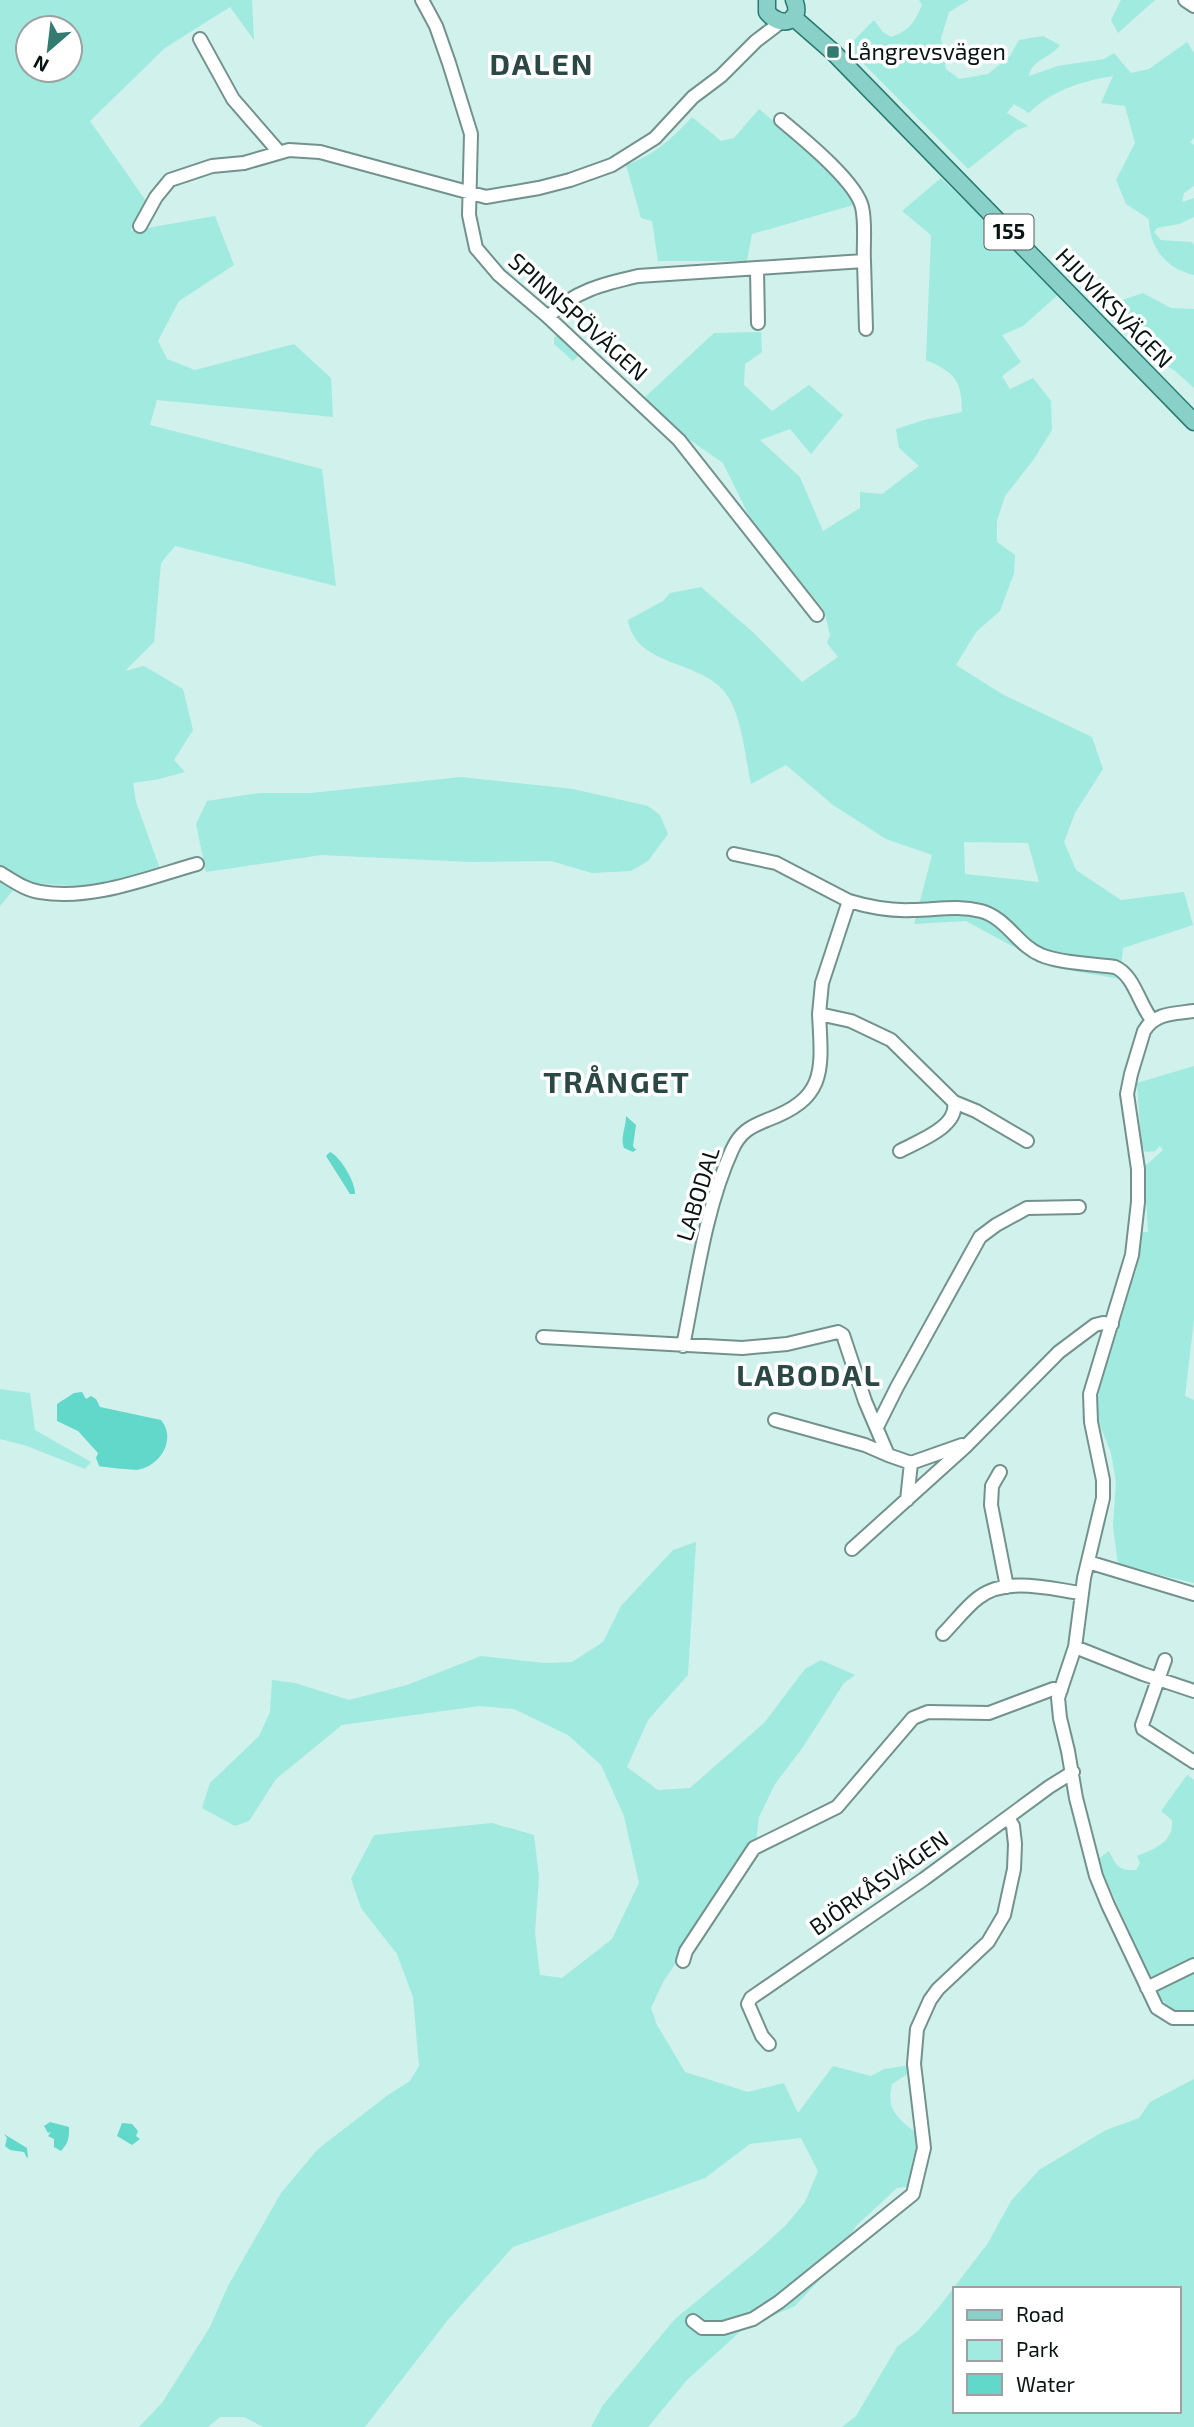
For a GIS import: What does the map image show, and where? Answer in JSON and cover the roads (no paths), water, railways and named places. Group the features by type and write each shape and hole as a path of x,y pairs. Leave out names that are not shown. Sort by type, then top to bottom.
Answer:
{"main road":[{"name":"HJUVIKSVÄGEN","path":"766,4 773,19 793,9 1194,422"}],"street":[{"name":"SPINNSPÖVÄGEN","path":"422,0 436,26 467,113 472,148 470,229 476,248 499,275 548,317 679,440 817,615"},
{"path":"1185,0 1194,6"},
{"path":"756,41 766,4"},
{"path":"140,226 156,197 170,180 212,166 244,163 289,150 320,152 486,197 570,180 621,160 655,138 687,103 721,76 793,9"},
{"path":"200,39 233,99 279,152"},
{"path":"781,120 837,171 858,196 862,207 866,329"},
{"path":"548,317 570,298 618,280 638,276 864,261"},
{"path":"757,270 758,323"},
{"path":"734,854 776,863 849,901 889,910 963,907 985,912 1010,928 1039,955 1115,968 1124,972 1140,1004 1152,1020"},
{"path":"0,873 29,889 67,893 132,883 197,864"},
{"name":"LABODAL","path":"683,1346 705,1236 732,1150 742,1132 792,1110 812,1090 820,1071 819,1014 822,983 849,901"},
{"path":"1194,1011 1164,1015 1152,1020 1144,1031 1128,1084 1127,1105 1138,1169 1138,1202 1132,1255 1090,1394 1091,1422 1103,1480 1100,1513 1087,1562 1075,1647 1058,1698 1059,1718 1096,1876 1157,2008 1173,2018 1194,2018"},
{"path":"819,1014 851,1021 891,1041 912,1058 954,1102 976,1111 1027,1140"},
{"path":"900,1152 950,1121 955,1108 954,1102"},
{"path":"877,1427 980,1237 1027,1208 1079,1207"},
{"path":"852,1549 965,1447 1069,1344 1095,1325 1112,1324"},
{"path":"543,1337 683,1346 765,1346 838,1332 843,1335 865,1401 888,1455"},
{"path":"775,1420 864,1445 911,1463 962,1445 965,1447"},
{"path":"907,1500 911,1463"},
{"path":"1000,1472 992,1486 991,1505 1007,1587"},
{"path":"1087,1562 1194,1594"},
{"path":"943,1633 979,1597 988,1592 1018,1586 1082,1593"},
{"path":"1075,1647 1194,1691"},
{"path":"1165,1660 1142,1725 1143,1729 1194,1762"},
{"path":"683,1961 754,1848 837,1807 913,1718 928,1712 989,1713 1053,1689 1061,1690"},
{"name":"BJÖRKÅSVÄGEN","path":"769,2044 762,2036 748,2004 751,1998 1073,1772"},
{"path":"693,2321 702,2328 723,2328 752,2319 779,2302 913,2194 924,2148 914,2063 914,2043 919,2021 937,1989 988,1942 1000,1923 1014,1869 1013,1826 1008,1818"},
{"path":"1147,1988 1194,1965"}],"water":[{"path":"626,1116 636,1125 633,1146 637,1149 633,1152 624,1148 623,1144"},
{"path":"330,1152 347,1170 355,1194 350,1194 326,1156"},
{"path":"82,1392 86,1399 91,1396 96,1399 100,1407 161,1420 166,1427 167,1443 159,1458 153,1464 137,1470 99,1466 96,1458 98,1453 78,1431 57,1421 57,1404 74,1393"},
{"path":"50,2122 69,2127 68,2140 61,2151 54,2147 54,2139 48,2136 51,2132 48,2133 44,2126"},
{"path":"122,2123 132,2124 138,2131 136,2136 140,2139 132,2145 117,2136"},
{"path":"4,2134 27,2148 27,2158 24,2152 10,2150 5,2146 7,2138"}],"place":[{"name":"Långrevsvägen","path":"833,52"}],"district":[{"name":"DALEN","path":"542,65"},
{"name":"TRÅNGET","path":"617,1083"},
{"name":"LABODAL","path":"809,1376"}]}
